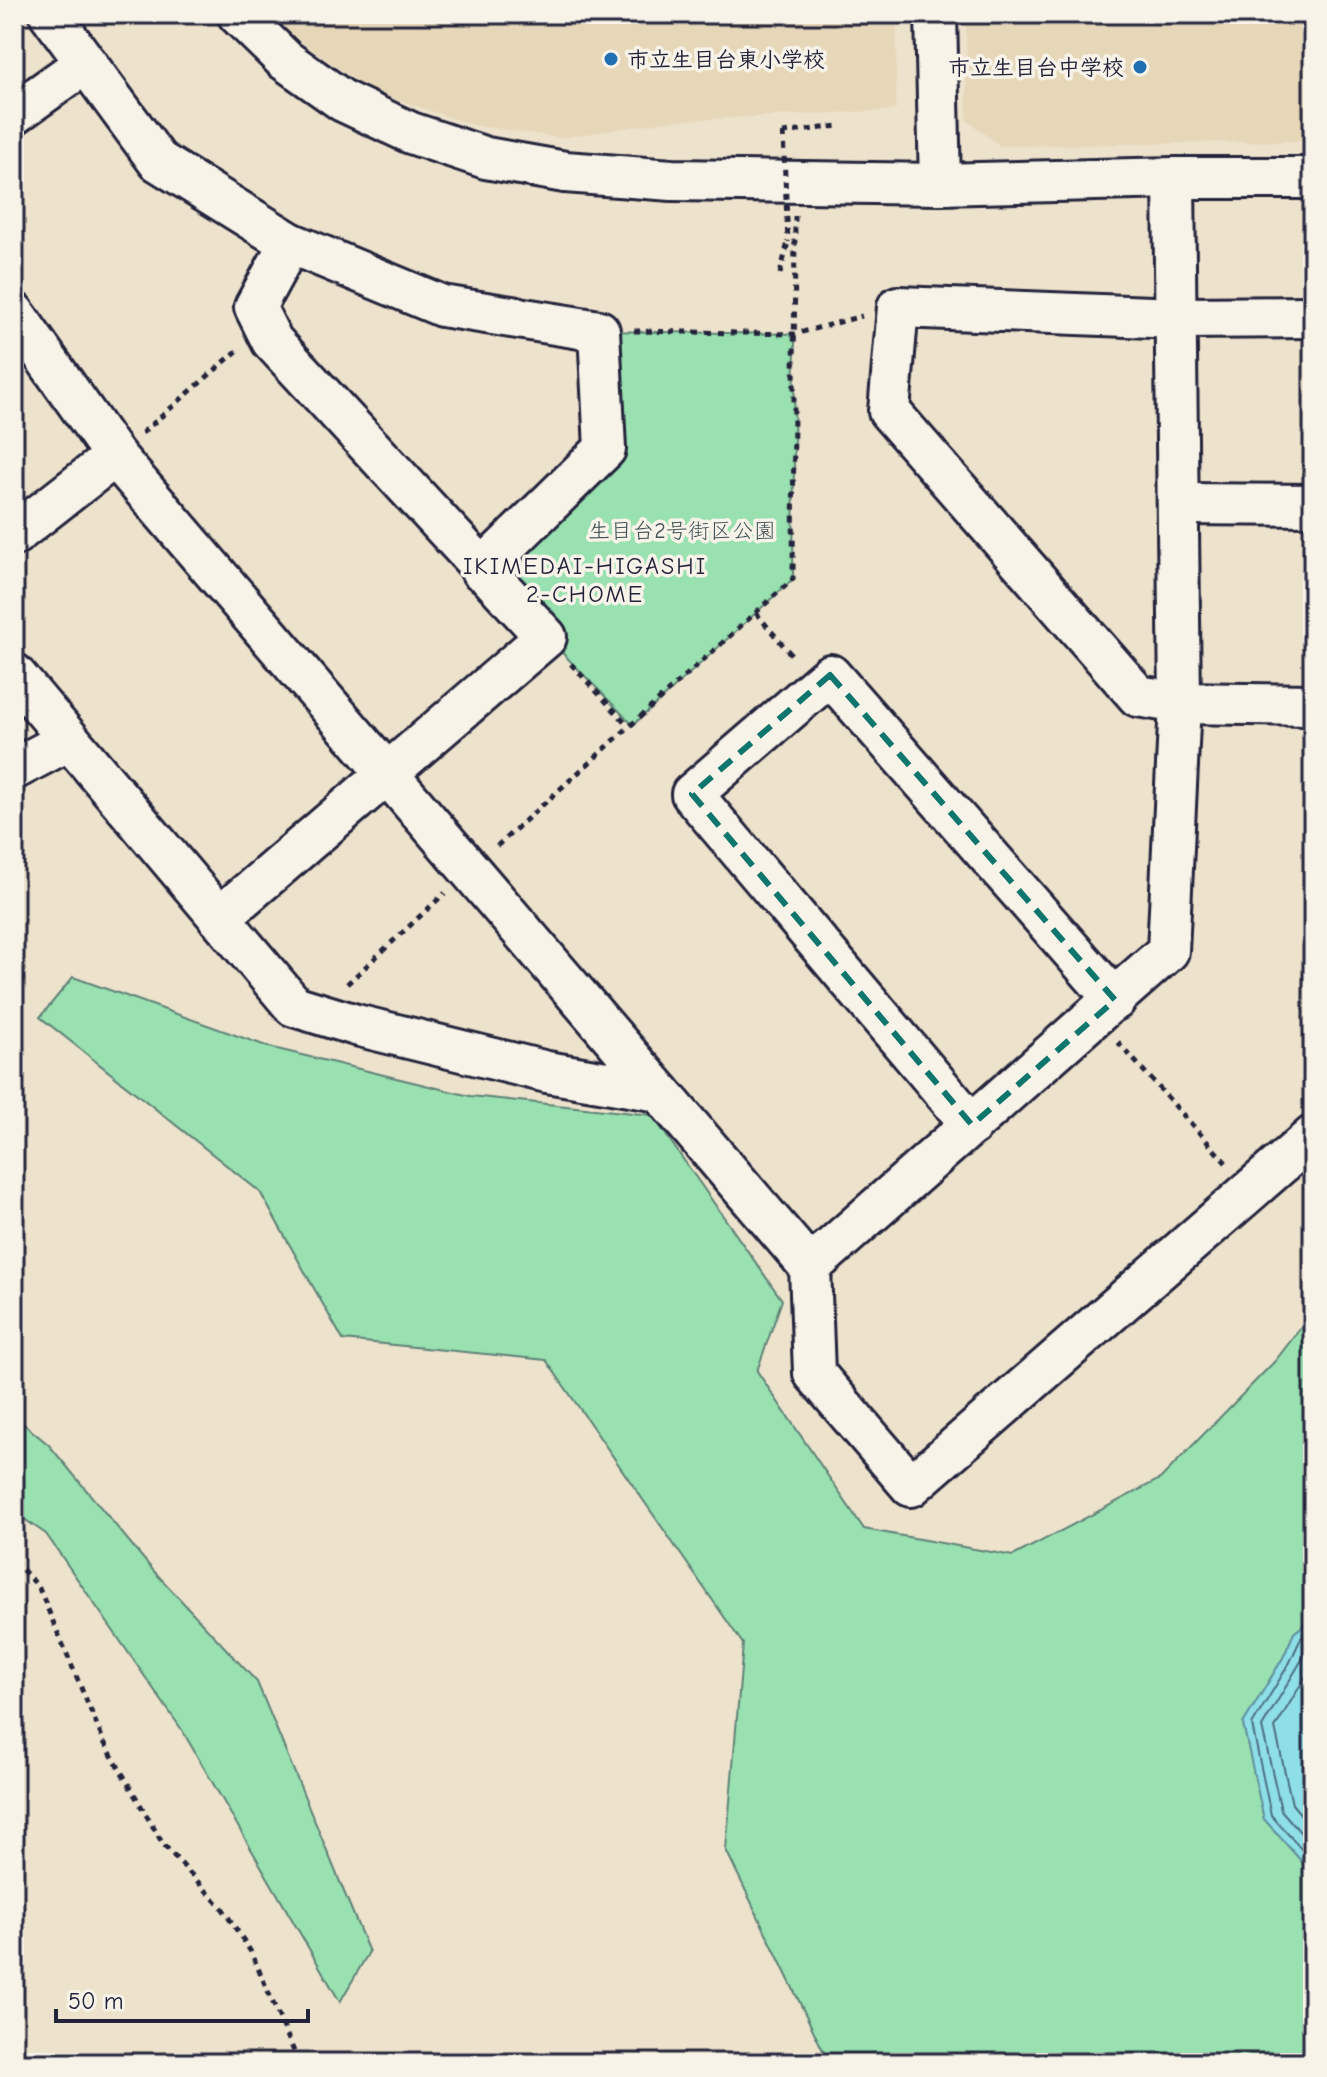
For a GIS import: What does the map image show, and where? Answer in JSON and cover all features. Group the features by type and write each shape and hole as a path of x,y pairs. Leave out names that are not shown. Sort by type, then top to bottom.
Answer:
{"street":[{"path":"50,14 158,161 290,243 442,306 599,331 605,449 481,570"},
{"path":"238,14 285,60 343,101 411,133 486,158 565,172 672,180 940,184 1313,178"},
{"path":"936,14 940,184"},
{"path":"14,114 84,64"},
{"path":"810,1267 1168,951 1180,703 1174,178"},
{"path":"219,918 546,637 272,341 255,307 290,243"},
{"path":"1313,317 1177,318 898,307 889,411 1138,696 1180,703 1313,705"},
{"path":"14,313 115,456 810,1267 814,1373 911,1486 1313,1136"},
{"path":"14,535 115,456"},
{"path":"1179,504 1313,505"},
{"path":"14,674 294,1006 356,1025 547,1072 659,1091"},
{"path":"972,1125 692,794 830,675 1105,1008"},
{"path":"14,769 69,740"}],"path":[{"path":"780,274 788,242 783,133 838,126"},
{"path":"317,1012 469,870 793,579 795,181"},
{"path":"599,331 795,334 898,307"},
{"path":"115,456 265,327"},
{"path":"756,613 818,685"},
{"path":"546,637 626,723"},
{"path":"1105,1008 1251,1190"},
{"path":"14,1561 38,1586 104,1742 163,1844 223,1909 251,1952 299,2063"}],"highlighted area":[{"path":"830,675 1115,1000 972,1125 692,794"}],"shaded area":[{"name":"市立生目台東小学校","path":"269,14 897,14 896,110 668,121 561,138 472,125 369,90 283,29"},
{"name":"市立生目台中学校","path":"966,14 1313,14 1313,141 1000,146 967,120"}],"green space":[{"name":"生目台2号街区公園","path":"599,331 795,334 793,579 633,725 481,570 605,449"},
{"path":"73,977 269,1047 470,1096 652,1115 782,1300 757,1371 864,1529 1013,1556 1160,1479 1275,1361 1313,1312 1313,1618 1294,1633 1283,1658 1243,1724 1264,1819 1313,1874 1313,2063 829,2063 726,1850 743,1644 546,1360 343,1340 260,1192 40,1017"},
{"path":"14,1416 49,1445 151,1568 257,1682 369,1952 340,2002 182,1730 46,1534 14,1512"}],"water":[{"path":"1313,1618 1313,1874 1264,1819 1243,1724 1283,1658 1294,1633"}],"place":[{"name":"市立生目台東小学校","path":"611,59"},
{"name":"市立生目台中学校","path":"1140,67"}],"district":[{"name":"IKIMEDAI-HIGASHI 2-CHOME","path":"585,580"}]}
